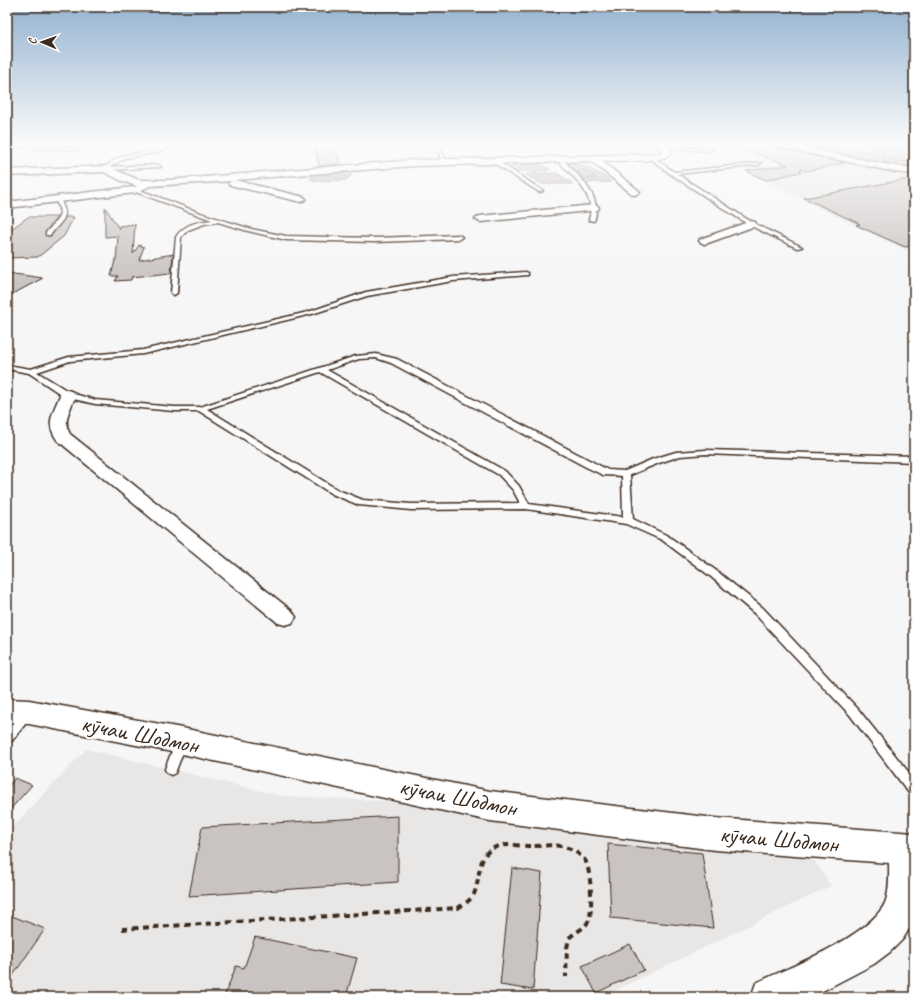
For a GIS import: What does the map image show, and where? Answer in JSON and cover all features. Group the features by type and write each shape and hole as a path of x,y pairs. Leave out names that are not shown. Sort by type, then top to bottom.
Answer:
{"main road":[{"name":"кӯчаи Шодмон","path":"18,711 182,741 490,806 715,834 910,849"},
{"path":"770,997 862,951 885,932 899,913 906,886 910,849"}],"street":[{"path":"7,205 135,190"},
{"path":"262,190 301,199"},
{"path":"480,220 594,208"},
{"path":"704,241 751,224"},
{"path":"68,395 59,417 58,428 63,437 285,617"}],"lane":[{"path":"135,190 201,215 266,235 286,238 375,240 460,237"},
{"path":"586,190 592,200 594,208 592,220"},
{"path":"699,190 751,224 799,247"},
{"path":"48,234 62,215 63,209 57,199"},
{"path":"174,293 177,261 176,242 184,230 192,225 201,215"},
{"path":"192,225 219,220"},
{"path":"31,371 69,359 143,352 310,313 366,294 453,279 526,274"},
{"path":"7,367 31,371 68,395 95,402 126,406 174,409 201,408 358,357 374,355 385,357 606,473 626,474 656,461 679,454 706,452 914,459"},
{"path":"320,369 502,473 514,484 521,494 526,506"},
{"path":"201,408 335,492 362,503 411,507 526,506 628,521 665,538 714,574 759,611 854,712 914,789"},
{"path":"626,474 628,521"},
{"path":"7,738 18,711"},
{"path":"171,769 182,741"}],"path":[{"path":"122,929 458,908 465,906 474,895 482,860 485,854 491,849 505,845 563,846 572,850 586,861 589,871 590,911 589,919 585,926 568,938 566,948 566,977"}],"shaded area":[{"path":"783,190 914,190 914,253 882,239"},
{"path":"86,749 282,796 433,803 811,855 831,886 602,997 7,997 7,833"}],"building":[{"path":"849,190 914,190 914,245 905,247 856,225 860,224 804,198"},
{"path":"105,207 119,229 119,226 135,224 133,254 139,245 144,247 139,260 173,254 171,273 132,277 131,280 115,281 118,276 111,276 116,260 118,236 105,237"},
{"path":"28,217 57,217 45,232 46,236 51,236 66,217 74,217 64,236 38,257 7,258 7,232"},
{"path":"7,273 43,278 7,297"},
{"path":"15,778 32,785 7,813 7,788"},
{"path":"398,816 398,882 189,896 202,827"},
{"path":"608,844 702,853 713,928 611,918"},
{"path":"512,868 542,873 533,990 500,985"},
{"path":"7,914 45,929 7,984"},
{"path":"255,937 357,958 346,997 224,997 236,966 244,968"},
{"path":"630,944 644,970 596,993 582,966"}]}
